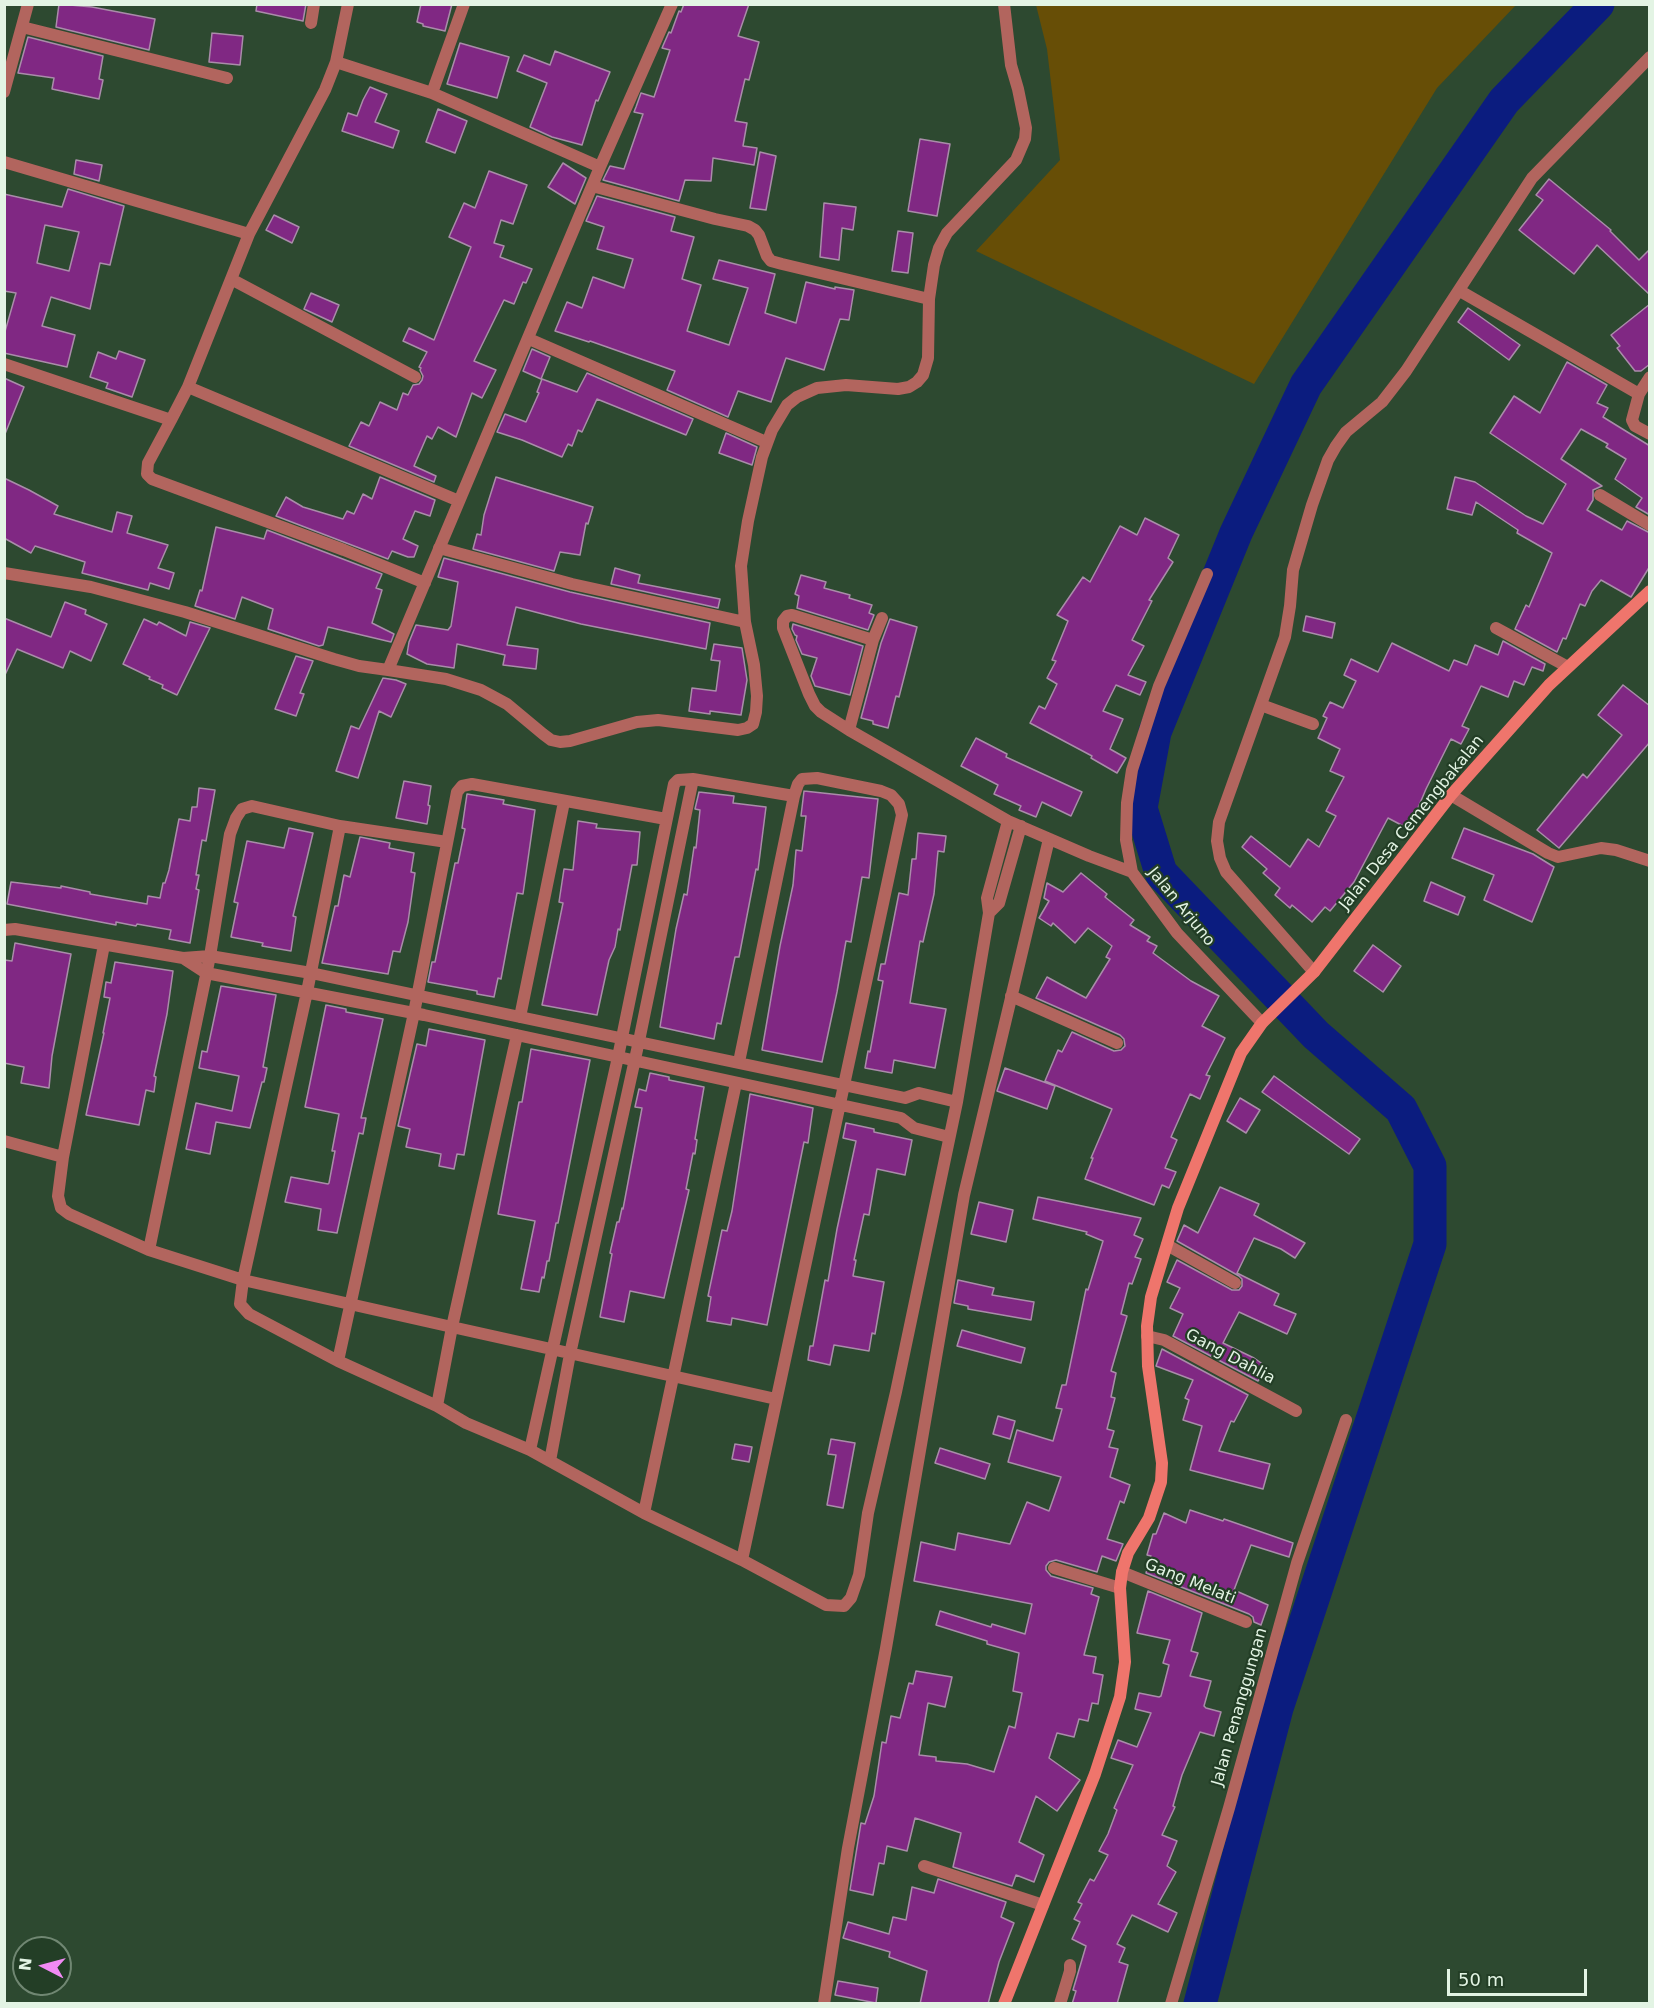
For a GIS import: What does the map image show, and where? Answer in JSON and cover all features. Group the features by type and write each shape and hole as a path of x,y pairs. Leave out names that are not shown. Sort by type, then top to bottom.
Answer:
{"street":[{"path":"4,92 28,4"},
{"path":"311,23 314,4"},
{"path":"348,4 336,62 325,90 249,234 188,387 148,463 147,474 152,479 344,550 425,583"},
{"path":"432,93 464,4"},
{"path":"388,670 600,167 672,4"},
{"path":"4,573 91,587 185,612 359,666 446,679 481,690 507,704 543,734 560,742 637,722 658,720 738,730 747,728 753,724 756,712 754,665 745,622 741,566 748,521 766,442 787,405 817,388 846,385 898,389 909,387 924,375 928,358 929,299 939,249 947,233 1016,160 1025,139 1026,128 1011,65 1004,4"},
{"path":"22,27 227,78"},
{"path":"1311,975 1226,872 1220,858 1217,841 1219,822 1285,637 1293,570 1312,505 1336,446 1346,432 1371,413 1388,395 1460,291 1533,178 1650,57"},
{"path":"336,62 432,93 600,167"},
{"path":"4,162 249,234"},
{"path":"592,186 748,226 755,230 771,261 929,299"},
{"path":"231,279 415,377"},
{"path":"1460,291 1639,394"},
{"path":"529,339 766,442"},
{"path":"4,364 171,420"},
{"path":"1650,377 1639,394 1632,420 1635,426 1650,434"},
{"path":"188,387 459,501"},
{"path":"1600,495 1650,525"},
{"path":"439,548 572,584 745,622"},
{"path":"1132,872 1126,840 1126,803 1132,770 1159,686 1208,574"},
{"name":"Jalan Desa Cemengbakalan","path":"1004,2004 1095,1774 1120,1697 1125,1662 1120,1588 1122,1572 1128,1553 1149,1518 1161,1482 1162,1463 1151,1386 1147,1336 1151,1297 1178,1208 1241,1053 1266,1020 1311,975 1451,795 1550,685 1650,591"},
{"name":"Jalan Arjuno","path":"873,640 792,615 787,616 783,621 783,628 814,706 821,712 1008,821 1049,840 1132,872 1178,933 1266,1020"},
{"path":"849,730 873,640 882,618"},
{"path":"1496,628 1568,667"},
{"path":"1261,705 1312,724"},
{"path":"739,1062 798,784 802,779 817,778 891,795 899,804 902,815 742,1560"},
{"path":"530,1450 554,1351 675,784 678,780 693,779 794,796"},
{"path":"550,1461 570,1354 635,1062 693,779"},
{"path":"338,1361 414,1013 457,792 462,786 472,783 564,802 666,819"},
{"path":"1451,795 1558,857 1601,848 1616,850 1650,861"},
{"path":"520,1017 564,802"},
{"path":"149,1250 210,956 230,834 242,809 252,806 340,826 447,842"},
{"path":"340,826 311,974 243,1280 240,1304 249,1314 338,1361 437,1406 466,1423 530,1450 644,1514 742,1560 826,1605 844,1606 851,1598 859,1575 868,1513 957,1102 989,913 987,898 1008,821"},
{"path":"989,913 999,903 1021,826"},
{"path":"824,2004 846,1860 886,1648 963,1195 1049,840"},
{"path":"4,930 15,929 183,958 210,956 311,974 905,1098 919,1094 957,1102"},
{"path":"104,945 63,1157 58,1196 61,1208 69,1215 149,1250 243,1280 776,1400"},
{"path":"183,958 206,973 414,1013 901,1118 914,1128 949,1137"},
{"path":"1011,996 1117,1043"},
{"path":"437,1406 452,1327 517,1035"},
{"path":"644,1514 736,1083"},
{"path":"901,1118 905,1098"},
{"path":"4,1141 63,1157"},
{"path":"1167,1245 1236,1283"},
{"name":"Gang Dahlia","path":"1147,1336 1164,1340 1296,1411"},
{"name":"Jalan Penanggungan","path":"1171,2004 1229,1808 1297,1563 1346,1420"},
{"path":"1054,1568 1120,1588"},
{"name":"Gang Melati","path":"1122,1572 1246,1622"},
{"path":"924,1866 1043,1905"},
{"path":"1060,2004 1070,1965"}],"shaded area":[{"path":"1036,4 1516,5 1437,88 1254,384 976,251 1060,160 1047,49"}],"building":[{"path":"59,4 92,7 155,19 149,50 56,27"},
{"path":"257,4 306,4 303,21 256,11"},
{"path":"421,4 452,4 445,31 423,26 417,22"},
{"path":"684,4 749,4 738,36 759,42 749,80 745,79 735,121 747,123 743,146 757,148 754,165 713,158 711,181 685,180 679,201 603,180 610,166 624,169 643,114 634,112 641,93 654,97 670,50 662,48"},
{"path":"212,33 243,36 240,65 209,62"},
{"path":"28,37 103,56 99,79 103,80 99,99 52,89 54,78 18,73"},
{"path":"460,43 509,57 497,98 447,84"},
{"path":"555,51 610,72 598,101 596,100 582,145 552,137 530,127 547,83 517,71 524,55 550,65"},
{"path":"370,87 387,94 375,122 399,131 393,148 342,131 348,113 357,116"},
{"path":"438,109 467,121 455,153 426,142"},
{"path":"920,139 950,144 937,216 908,211"},
{"path":"760,152 776,156 766,210 750,208"},
{"path":"76,160 102,165 99,181 74,174"},
{"path":"563,163 586,178 575,204 548,187"},
{"path":"489,171 527,185 513,224 501,220 494,243 504,246 500,257 532,269 526,283 523,282 514,304 504,300 474,361 496,370 482,398 472,393 456,437 438,427 432,439 427,436 414,466 436,476 434,482 349,446 361,422 369,426 380,402 397,410 403,393 408,395 413,385 419,384 422,380 423,376 419,367 427,352 403,341 409,328 434,340 471,247 449,237 464,203 475,208"},
{"path":"1549,179 1611,230 1639,260 1650,249 1650,295 1597,245 1574,274 1519,230 1543,200 1536,195"},
{"path":"68,189 124,206 110,265 100,263 90,309 51,297 42,326 75,335 67,367 4,353 4,335 16,293 4,291 4,194 62,207","holes":["45,225 79,232 69,271 37,263"]},
{"path":"597,196 675,217 671,231 694,237 682,279 701,285 687,331 729,345 748,288 713,279 719,260 775,274 765,313 796,323 806,282 835,289 835,287 854,290 849,320 840,319 824,370 786,358 771,402 738,391 728,417 667,390 675,371 555,331 567,302 582,308 593,277 624,288 633,259 597,249 604,227 586,221"},
{"path":"824,203 856,207 853,230 842,228 839,260 820,257"},
{"path":"274,215 299,227 292,243 266,230"},
{"path":"898,231 913,233 908,273 892,271"},
{"path":"311,293 339,305 332,322 304,309"},
{"path":"1650,304 1650,364 1641,371 1635,371 1617,348 1620,346 1611,335"},
{"path":"1468,308 1520,345 1509,360 1458,322"},
{"path":"532,349 550,357 541,379 523,371"},
{"path":"119,351 145,360 132,397 106,388 108,383 90,377 98,352 116,359"},
{"path":"1567,362 1607,385 1597,403 1608,408 1603,417 1650,446 1650,515 1636,507 1642,498 1615,479 1626,459 1606,447 1608,444 1581,429 1561,459 1602,486 1593,490 1593,500 1587,510 1622,530 1627,521 1650,533 1650,566 1631,597 1601,580 1592,591 1585,606 1580,604 1566,639 1563,638 1557,652 1515,629 1526,605 1529,607 1552,553 1517,533 1518,530 1476,502 1472,515 1447,509 1455,477 1475,482 1526,516 1543,524 1566,484 1490,433 1514,396 1540,413"},
{"path":"587,373 693,419 686,435 597,399 582,432 578,430 572,446 568,444 562,457 497,432 505,414 526,422 539,393 537,392 542,379 577,392"},
{"path":"4,378 24,387 5,434 4,434"},
{"path":"726,433 757,447 752,465 719,453"},
{"path":"380,477 435,500 430,516 415,511 403,539 418,546 414,557 392,551 388,559 276,516 286,497 303,507 343,519 347,511 354,514 363,494 372,499"},
{"path":"496,477 593,507 588,524 586,523 580,555 560,552 554,571 473,549 477,534 481,535 484,515"},
{"path":"4,478 58,506 54,514 112,532 117,512 132,516 127,533 168,545 158,568 174,573 169,589 150,583 148,590 82,573 85,562 35,546 31,553 4,538"},
{"path":"1145,518 1179,535 1168,558 1173,562 1149,600 1152,601 1132,640 1144,646 1128,675 1146,682 1140,695 1116,685 1103,711 1123,719 1110,749 1126,758 1117,773 1091,758 1092,756 1030,723 1039,706 1045,709 1057,684 1047,678 1056,661 1052,660 1068,621 1057,615 1083,577 1090,582 1120,526 1137,535"},
{"path":"216,527 264,539 267,530 382,574 376,588 382,590 372,623 394,634 391,642 328,627 323,645 319,646 268,629 273,609 242,597 235,619 195,606 200,590 202,591"},
{"path":"444,558 570,592 710,623 706,649 581,624 516,607 507,645 538,649 536,669 503,665 505,655 457,644 454,668 427,664 407,654 416,625 448,630 451,626 458,582 438,577"},
{"path":"615,568 640,575 638,583 720,599 718,608 611,584"},
{"path":"801,575 826,582 824,588 850,595 849,598 872,605 869,613 874,615 868,630 797,608 799,596 795,594"},
{"path":"65,602 86,610 85,614 107,624 91,661 70,651 63,668 17,649 4,677 4,618 51,637"},
{"path":"1306,616 1335,623 1332,638 1303,631"},
{"path":"144,619 157,625 159,622 186,636 190,622 210,628 177,695 162,688 163,685 149,679 150,677 123,664"},
{"path":"890,619 917,627 899,697 896,696 888,728 861,718 881,643"},
{"path":"793,624 863,646 850,695 815,686 811,676 817,658 802,654 796,640 797,636 792,629"},
{"path":"1503,641 1545,664 1543,671 1532,667 1524,685 1514,681 1508,697 1481,686 1462,726 1469,729 1461,744 1451,739 1409,829 1388,818 1354,882 1330,911 1325,907 1312,922 1292,905 1290,908 1275,895 1280,888 1263,873 1267,869 1242,847 1251,836 1290,867 1308,839 1319,847 1336,816 1326,811 1344,777 1330,771 1340,749 1318,738 1327,718 1323,716 1330,702 1343,708 1356,681 1344,675 1351,659 1378,672 1392,643 1449,671 1454,660 1467,665 1475,645 1498,655"},
{"path":"714,644 742,648 747,680 741,715 689,711 692,688 716,691 720,661 711,660"},
{"path":"296,656 313,661 300,693 304,694 296,716 275,709"},
{"path":"383,678 406,684 391,717 379,711 358,778 336,771 351,726 359,729"},
{"path":"1623,685 1650,706 1650,742 1559,848 1537,830 1583,774 1587,778 1622,735 1598,715"},
{"path":"976,738 1007,754 1006,757 1082,792 1071,816 1042,802 1036,817 1019,810 1021,806 994,794 998,785 961,766"},
{"path":"404,781 431,786 427,824 396,818"},
{"path":"199,788 215,790 206,841 202,840 196,875 199,875 196,889 199,890 190,943 169,939 171,930 116,922 116,925 7,904 11,882 61,888 61,886 90,892 90,894 147,904 148,896 160,898 169,870 179,819 190,821 192,807 197,807"},
{"path":"804,791 878,799 869,878 862,877 851,942 846,941 822,1062 762,1050 793,885 796,850 802,851 806,816 801,816"},
{"path":"699,792 734,796 733,803 766,807 758,870 756,869 739,957 735,957 721,1024 717,1023 714,1039 660,1027 676,929 684,894 687,895 694,847 696,848 700,810 695,809"},
{"path":"467,794 504,800 503,804 535,810 523,894 517,893 501,979 498,978 494,997 477,994 477,991 428,982 432,962 435,962 455,863 458,863 465,829 462,828"},
{"path":"578,821 597,824 596,828 640,832 637,865 632,865 620,930 618,929 615,947 609,960 597,1015 542,1005 563,903 559,902 564,869 573,870"},
{"path":"289,828 313,833 293,916 296,917 291,951 231,937 238,903 234,902 247,841 284,848"},
{"path":"1464,828 1533,854 1554,867 1532,922 1484,900 1494,875 1452,858"},
{"path":"918,833 946,836 944,852 938,851 934,894 923,942 920,941 910,1003 946,1009 935,1068 894,1060 892,1073 865,1068 883,981 878,980 881,964 885,964 899,893 908,895 912,859 916,859"},
{"path":"360,837 390,843 389,848 414,853 411,872 415,873 408,922 400,952 393,951 388,974 322,963 344,875 350,877"},
{"path":"1081,873 1107,894 1105,897 1134,920 1130,925 1150,937 1147,941 1157,946 1153,953 1191,981 1219,996 1202,1026 1225,1038 1206,1075 1210,1076 1200,1099 1190,1094 1171,1137 1177,1140 1165,1168 1176,1172 1169,1188 1162,1185 1154,1205 1085,1179 1093,1158 1091,1158 1112,1109 1045,1081 1058,1050 1062,1052 1072,1032 1114,1051 1121,1050 1125,1046 1124,1039 1120,1035 1036,998 1047,977 1086,998 1110,959 1106,957 1112,946 1088,928 1075,943 1053,923 1051,926 1039,918 1049,901 1044,898 1047,883 1063,892"},
{"path":"1431,882 1465,897 1458,915 1424,901"},
{"path":"15,943 71,954 52,1056 49,1088 21,1083 24,1067 4,1063 4,960 12,961"},
{"path":"1373,945 1401,966 1383,992 1354,971"},
{"path":"115,962 173,971 154,1076 156,1077 154,1092 146,1090 139,1125 86,1115 110,998 104,997 106,982 111,983"},
{"path":"221,986 276,995 263,1067 267,1068 250,1128 216,1122 210,1154 186,1149 196,1103 232,1111 239,1076 199,1068 202,1051 207,1052"},
{"path":"326,1005 346,1009 346,1012 383,1019 361,1118 366,1118 363,1134 359,1133 337,1233 318,1230 321,1209 285,1202 291,1177 329,1183 339,1114 305,1107"},
{"path":"429,1029 485,1040 464,1155 457,1154 454,1169 439,1166 441,1154 406,1147 410,1129 398,1126 417,1044 426,1046"},
{"path":"531,1049 590,1060 558,1223 556,1223 549,1261 547,1261 539,1292 521,1289 535,1221 498,1214"},
{"path":"1005,1068 1055,1086 1047,1109 997,1091"},
{"path":"650,1073 669,1077 669,1080 704,1087 695,1139 697,1140 695,1154 693,1153 686,1189 689,1190 664,1298 630,1291 624,1322 600,1317 612,1254 610,1253 617,1222 619,1222 623,1209 642,1108 635,1107 639,1089 646,1091"},
{"path":"1274,1076 1360,1139 1349,1154 1262,1092"},
{"path":"750,1094 813,1108 808,1143 804,1142 767,1325 732,1318 731,1325 707,1321 711,1297 708,1296 722,1230 727,1231 732,1211"},
{"path":"1240,1098 1260,1110 1246,1133 1227,1121"},
{"path":"846,1123 912,1140 905,1175 877,1169 869,1215 864,1214 854,1260 856,1260 853,1276 884,1282 875,1334 872,1333 869,1351 834,1345 830,1365 808,1360 810,1346 813,1346 825,1280 828,1281 856,1141 843,1138"},
{"path":"1220,1187 1259,1204 1254,1215 1305,1243 1295,1258 1281,1249 1254,1238 1237,1273 1279,1294 1274,1305 1296,1314 1287,1334 1239,1312 1223,1343 1267,1367 1258,1381 1173,1336 1183,1314 1170,1308 1180,1288 1167,1282 1177,1260 1232,1290 1239,1290 1242,1286 1242,1279 1239,1276 1177,1241 1184,1225 1198,1233"},
{"path":"1038,1197 1141,1218 1134,1235 1143,1239 1135,1257 1141,1259 1132,1284 1129,1283 1121,1314 1127,1316 1111,1371 1116,1373 1111,1397 1115,1398 1107,1429 1114,1431 1109,1447 1118,1449 1110,1477 1130,1485 1124,1503 1120,1501 1107,1539 1123,1544 1116,1561 1102,1556 1097,1572 1056,1560 1049,1562 1046,1566 1051,1576 1093,1588 1091,1594 1099,1597 1084,1655 1096,1657 1093,1673 1103,1675 1098,1704 1092,1703 1088,1721 1079,1719 1074,1737 1057,1733 1049,1758 1080,1780 1057,1811 1036,1796 1019,1842 1044,1855 1034,1882 1016,1875 1012,1886 953,1867 961,1833 915,1818 907,1851 887,1846 884,1864 879,1863 873,1895 850,1890 861,1823 865,1824 874,1796 882,1742 886,1743 891,1716 900,1718 909,1683 913,1684 916,1671 952,1677 945,1707 928,1703 919,1755 936,1757 936,1761 967,1764 994,1772 1009,1726 1015,1728 1022,1693 1013,1691 1019,1653 936,1625 940,1611 991,1627 992,1624 1025,1634 1032,1604 914,1581 921,1542 955,1550 958,1533 1010,1544 1027,1502 1049,1511 1061,1477 1008,1462 1017,1430 1053,1441 1062,1409 1056,1408 1062,1385 1066,1385 1086,1289 1088,1290 1103,1241 1086,1234 1087,1232 1033,1219"},
{"path":"979,1202 1013,1210 1006,1242 971,1234"},
{"path":"958,1280 994,1288 992,1295 1034,1302 1031,1320 968,1309 968,1306 954,1303"},
{"path":"962,1330 1025,1348 1021,1363 957,1346"},
{"path":"1162,1349 1248,1395 1234,1422 1231,1421 1219,1451 1270,1464 1263,1489 1190,1470 1202,1426 1183,1420 1189,1400 1185,1398 1193,1380 1156,1366"},
{"path":"998,1416 1015,1421 1010,1439 993,1434"},
{"path":"831,1439 855,1443 843,1508 827,1505 836,1455 828,1454"},
{"path":"735,1444 752,1447 749,1462 732,1459"},
{"path":"940,1448 990,1464 985,1479 935,1463"},
{"path":"1190,1510 1223,1521 1224,1519 1293,1543 1289,1557 1251,1545 1234,1590 1268,1605 1261,1625 1254,1622 1253,1617 1249,1614 1146,1573 1151,1556 1147,1555 1153,1534 1156,1534 1164,1513 1186,1523"},
{"path":"1148,1591 1202,1613 1191,1651 1198,1653 1190,1676 1211,1681 1204,1706 1221,1712 1214,1736 1200,1732 1182,1775 1173,1806 1175,1807 1162,1835 1177,1841 1167,1866 1176,1872 1158,1904 1177,1913 1168,1932 1132,1915 1117,1944 1125,1948 1119,1962 1128,1965 1117,2004 1072,2004 1076,1991 1073,1990 1086,1946 1072,1939 1080,1922 1074,1919 1082,1904 1078,1902 1090,1879 1094,1881 1108,1855 1099,1851 1108,1834 1117,1810 1114,1808 1133,1765 1111,1758 1118,1740 1137,1747 1151,1713 1135,1709 1139,1693 1161,1696 1169,1665 1163,1663 1170,1640 1137,1633"},
{"path":"938,1879 1006,1902 1001,1917 1014,1923 999,1962 988,2004 920,2004 927,1971 889,1957 890,1952 843,1938 848,1922 889,1934 893,1917 906,1920 912,1887 934,1893"},
{"path":"838,1981 878,1988 876,2003 835,1995"}],"waterway":[{"path":"1200,2004 1277,1708 1430,1244 1430,1166 1401,1109 1316,1035 1161,873 1141,808 1155,732 1236,533 1306,385 1504,101 1598,4"}]}
